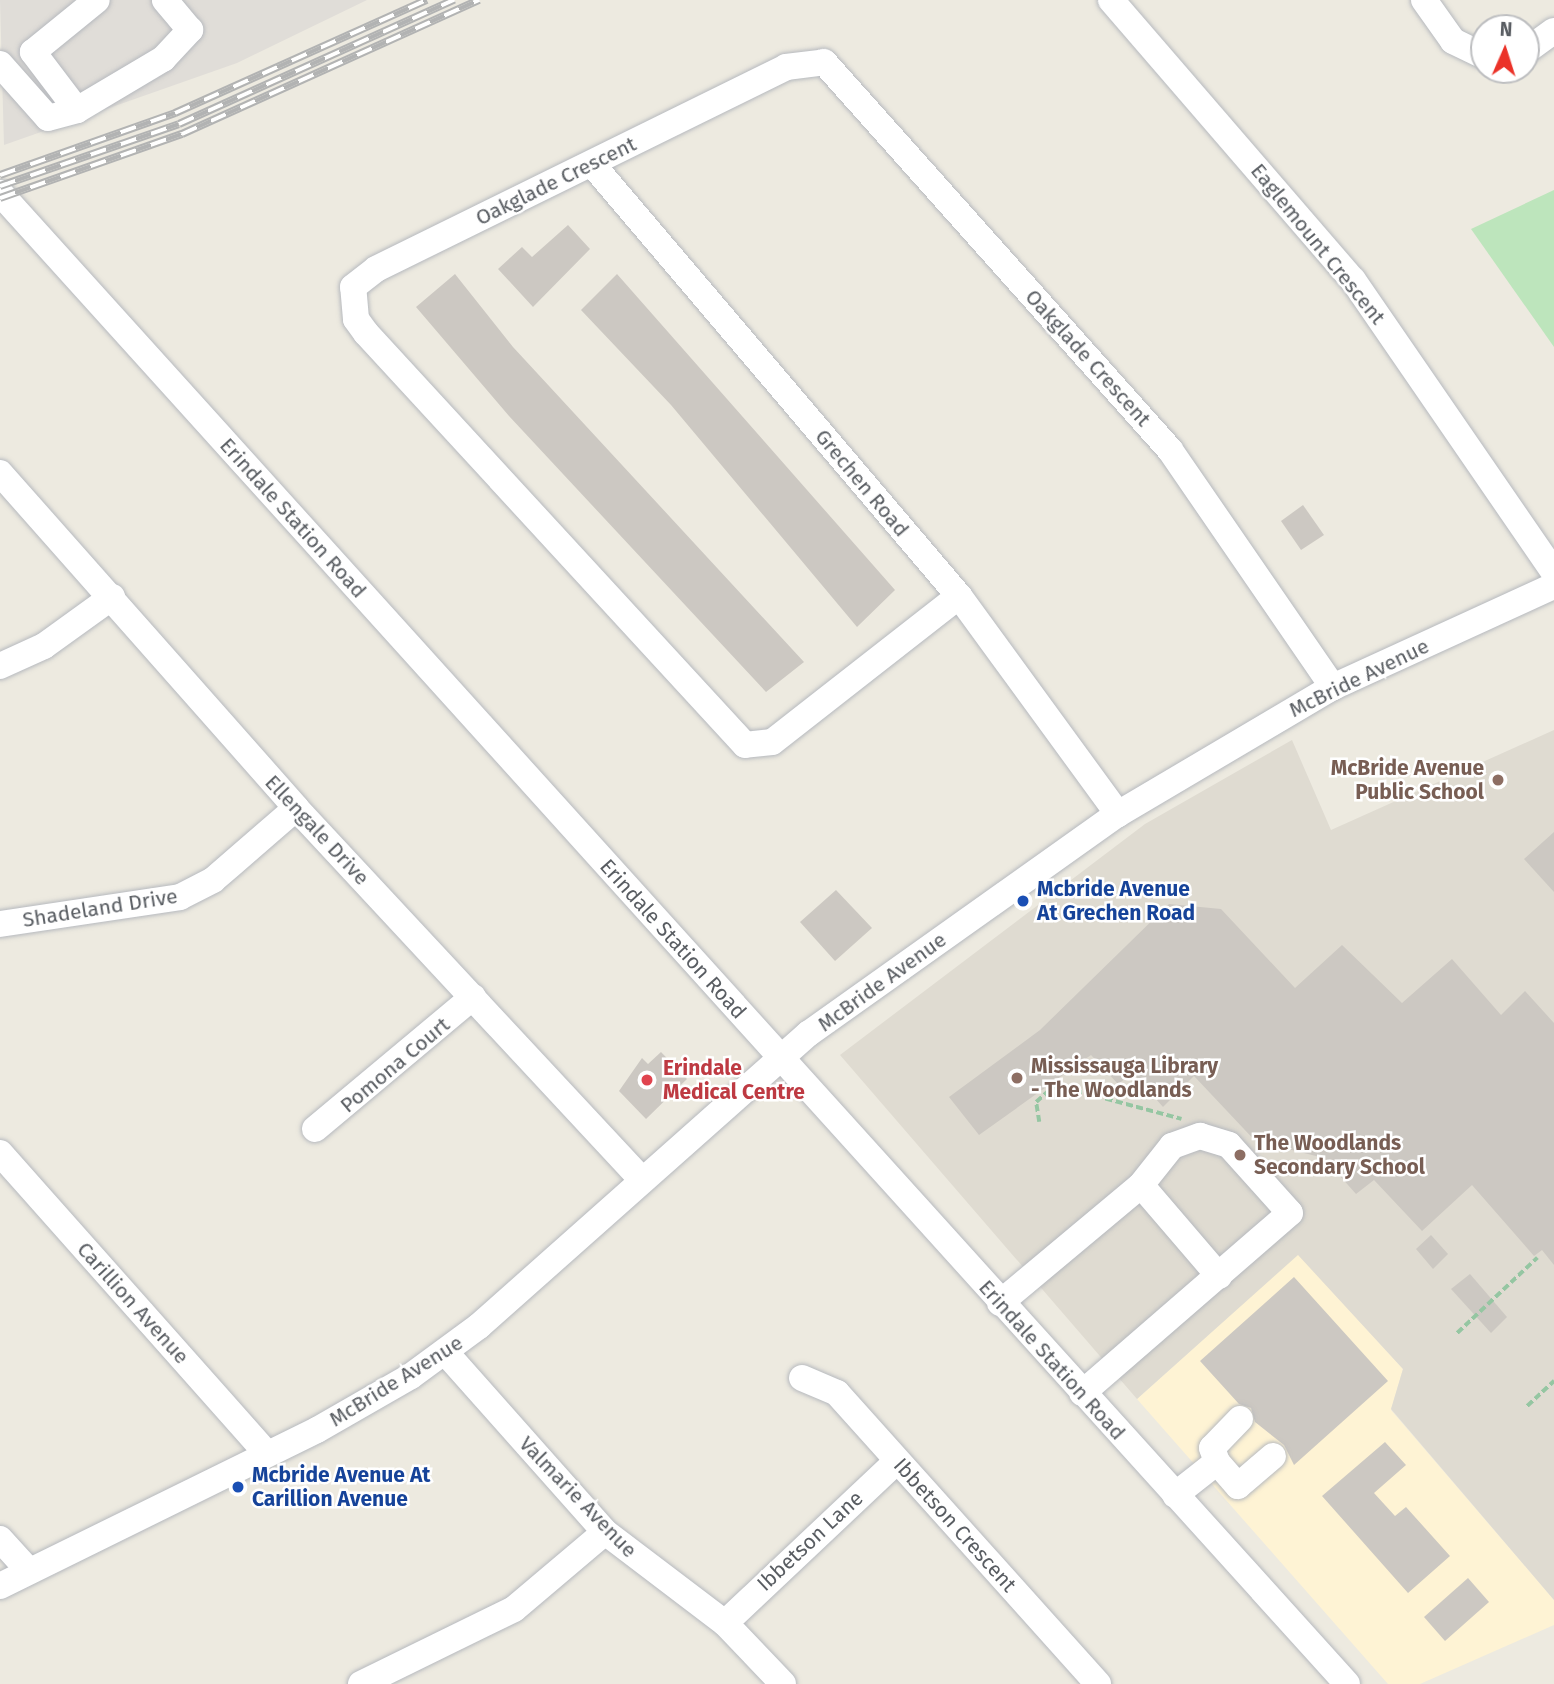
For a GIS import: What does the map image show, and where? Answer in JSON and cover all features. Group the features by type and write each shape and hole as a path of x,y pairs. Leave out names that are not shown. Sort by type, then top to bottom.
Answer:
{"street":[{"path":"77,110 33,52 97,0"},
{"path":"0,64 48,118 77,110 163,59 190,30 166,0"},
{"name":"Eaglemount Crescent","path":"1111,0 1353,281 1554,572"},
{"path":"1424,0 1453,41 1470,49"},
{"name":"Oakglade Crescent","path":"959,597 772,742 745,745 366,333 356,319 353,287 376,269 786,67 824,62 1170,450 1333,687"},
{"name":"Grechen Road","path":"592,164 959,597 1118,814"},
{"name":"Erindale Station Road","path":"0,193 1347,1684"},
{"name":"Ellengale Drive","path":"0,473 296,808 642,1180"},
{"name":"McBride Avenue","path":"0,1586 267,1454 446,1353 781,1058 1118,814 1333,687 1554,586"},
{"path":"0,666 44,646 112,597"},
{"name":"Shadeland Drive","path":"0,924 180,897 213,880 296,808"},
{"name":"Pomona Court","path":"315,1129 473,997"},
{"path":"1000,1303 1140,1185 1172,1146 1215,1139 1290,1213 1082,1393"},
{"name":"Carillion Avenue","path":"0,1153 267,1454"},
{"path":"1140,1185 1219,1276"},
{"name":"Valmarie Avenue","path":"446,1353 605,1532 725,1623 783,1684"},
{"name":"Ibbetson Crescent","path":"802,1378 837,1393 1098,1684"},
{"path":"1240,1419 1212,1448 1217,1462 1238,1486 1273,1457"},
{"name":"Ibbetson Lane","path":"725,1623 897,1461"},
{"path":"1175,1495 1217,1462"},
{"path":"361,1684 514,1608 605,1532"},
{"path":"0,1539 29,1572"}],"path":[{"path":"1039,1122 1036,1102 1055,1085 1187,1121"},
{"path":"1457,1333 1536,1258"},
{"path":"1527,1406 1554,1381"}],"shaded area":[{"path":"0,0 367,0 237,63 4,145"},
{"name":"The Woodlands Secondary School","path":"1554,730 1554,1600 1391,1409 1403,1369 1298,1255 1137,1399 840,1055 1145,824 1292,740 1331,830"},
{"path":"1298,1254 1403,1369 1391,1410 1554,1600 1554,1625 1420,1684 1388,1684 1137,1399"}],"green space":[{"path":"1554,190 1554,347 1471,229"}],"building":[{"path":"568,225 590,249 533,307 498,269 522,247 532,257"},
{"path":"455,274 513,347 804,662 766,692 509,416 416,307"},
{"path":"617,274 895,590 857,627 671,405 581,310"},
{"path":"1303,505 1324,535 1301,550 1281,521"},
{"path":"1554,832 1554,892 1524,859"},
{"path":"836,890 872,928 835,961 800,922"},
{"path":"1169,904 1221,909 1295,988 1342,945 1402,1003 1452,959 1501,1015 1525,991 1554,1023 1554,1265 1542,1250 1534,1256 1472,1185 1422,1231 1374,1180 1356,1194 1324,1158 1284,1148 1272,1136 1260,1146 1194,1076 1163,1107 1133,1073 1118,1084 1091,1055 979,1135 949,1097 1040,1030"},
{"path":"661,1052 687,1079 646,1119 619,1091 642,1058 648,1064"},
{"path":"1431,1235 1448,1254 1433,1269 1416,1249"},
{"path":"1470,1274 1507,1317 1491,1333 1451,1289"},
{"path":"1294,1277 1388,1381 1294,1465 1284,1445 1255,1422 1251,1408 1239,1404 1200,1361"},
{"path":"1385,1442 1406,1465 1374,1493 1395,1516 1406,1507 1450,1556 1408,1593 1322,1496"},
{"path":"1468,1578 1489,1602 1445,1641 1424,1617"}],"railway":[{"path":"0,175 175,113 427,0"},
{"path":"0,186 179,124 454,0"},
{"path":"0,198 182,134 479,0"}],"place":[{"name":"McBride Avenue Public School","path":"1498,780"},
{"name":"Mcbride Avenue At Grechen Road","path":"1023,901"},
{"name":"Mississauga Library - The Woodlands","path":"1017,1078"},
{"name":"Erindale Medical Centre","path":"647,1080"},
{"name":"The Woodlands Secondary School","path":"1240,1155"},
{"name":"Mcbride Avenue At Carillion Avenue","path":"238,1487"}]}
